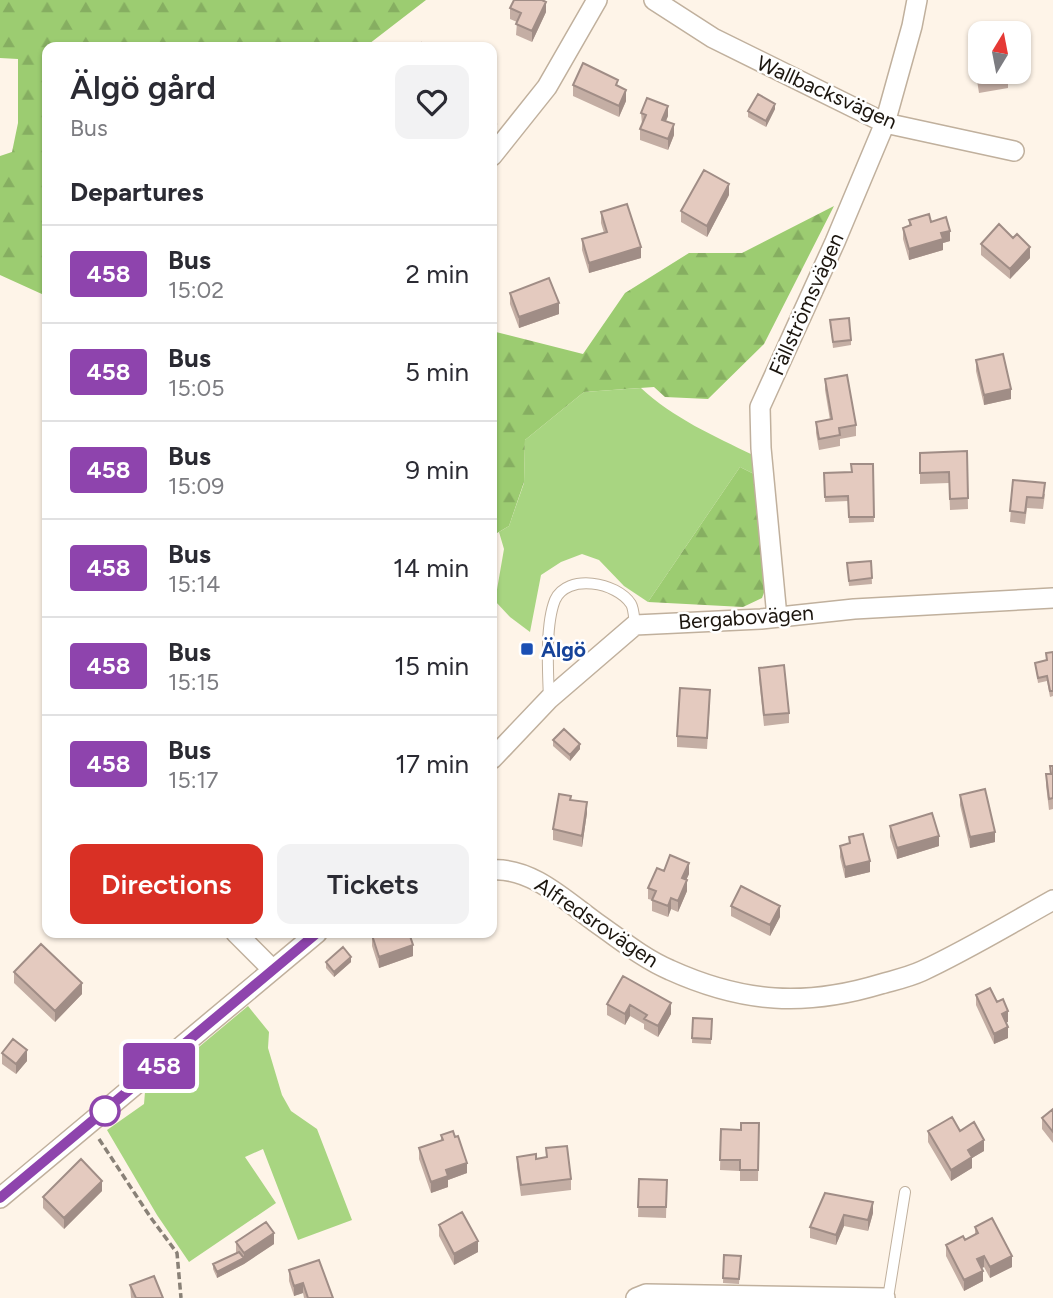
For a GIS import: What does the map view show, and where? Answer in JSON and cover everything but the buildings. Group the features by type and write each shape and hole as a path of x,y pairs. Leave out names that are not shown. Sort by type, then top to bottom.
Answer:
{"street":[{"path":"497,150 547,86 597,0"},
{"name":"Wallbacksvägen","path":"654,0 713,38 885,123 1014,151"},
{"name":"Fällströmsvägen","path":"778,617 761,448 760,407 835,242 885,123 912,26 916,0"},
{"name":"Bergabovägen","path":"635,625 1053,598"},
{"path":"497,754 549,699 635,625"},
{"name":"Alfredsrovägen","path":"497,869 530,876 668,970 708,986 742,995 786,1001 850,994 920,972 1053,900"},
{"path":"241,938 272,969"},
{"path":"0,1198 311,938"},
{"path":"636,1298 646,1294 887,1298"}],"lane":[{"path":"549,699 547,665 554,609 556,599 569,586 590,582 612,589 631,604 635,625"},
{"path":"887,1298 905,1192"}],"path":[{"path":"90,1125 150,1218 177,1252 181,1298"}],"green space":[{"path":"0,0 426,0 371,42 42,42 42,294 0,275 0,156 12,152 18,123 18,59 0,58"},
{"path":"834,206 764,344 708,399 665,397 654,387 584,392 525,440 524,482 509,526 497,533 497,332 583,354 625,293 689,253 742,253"},
{"path":"641,388 680,417 753,455 754,474 740,467 648,602 624,586 599,560 582,554 561,562 541,575 530,632 497,603 504,549 499,532 509,526 524,483 525,440 584,392"},
{"path":"740,467 754,474 769,579 762,598 743,607 648,602"},
{"path":"248,1006 269,1032 268,1048 282,1095 291,1111 317,1129 352,1220 298,1240 263,1149 245,1157 276,1203 189,1262 157,1215 107,1130 144,1104 145,1092"}],"bus line":[{"name":"458","path":"0,1198 311,938"}],"place":[{"name":"Älgö","path":"527,649"}]}
